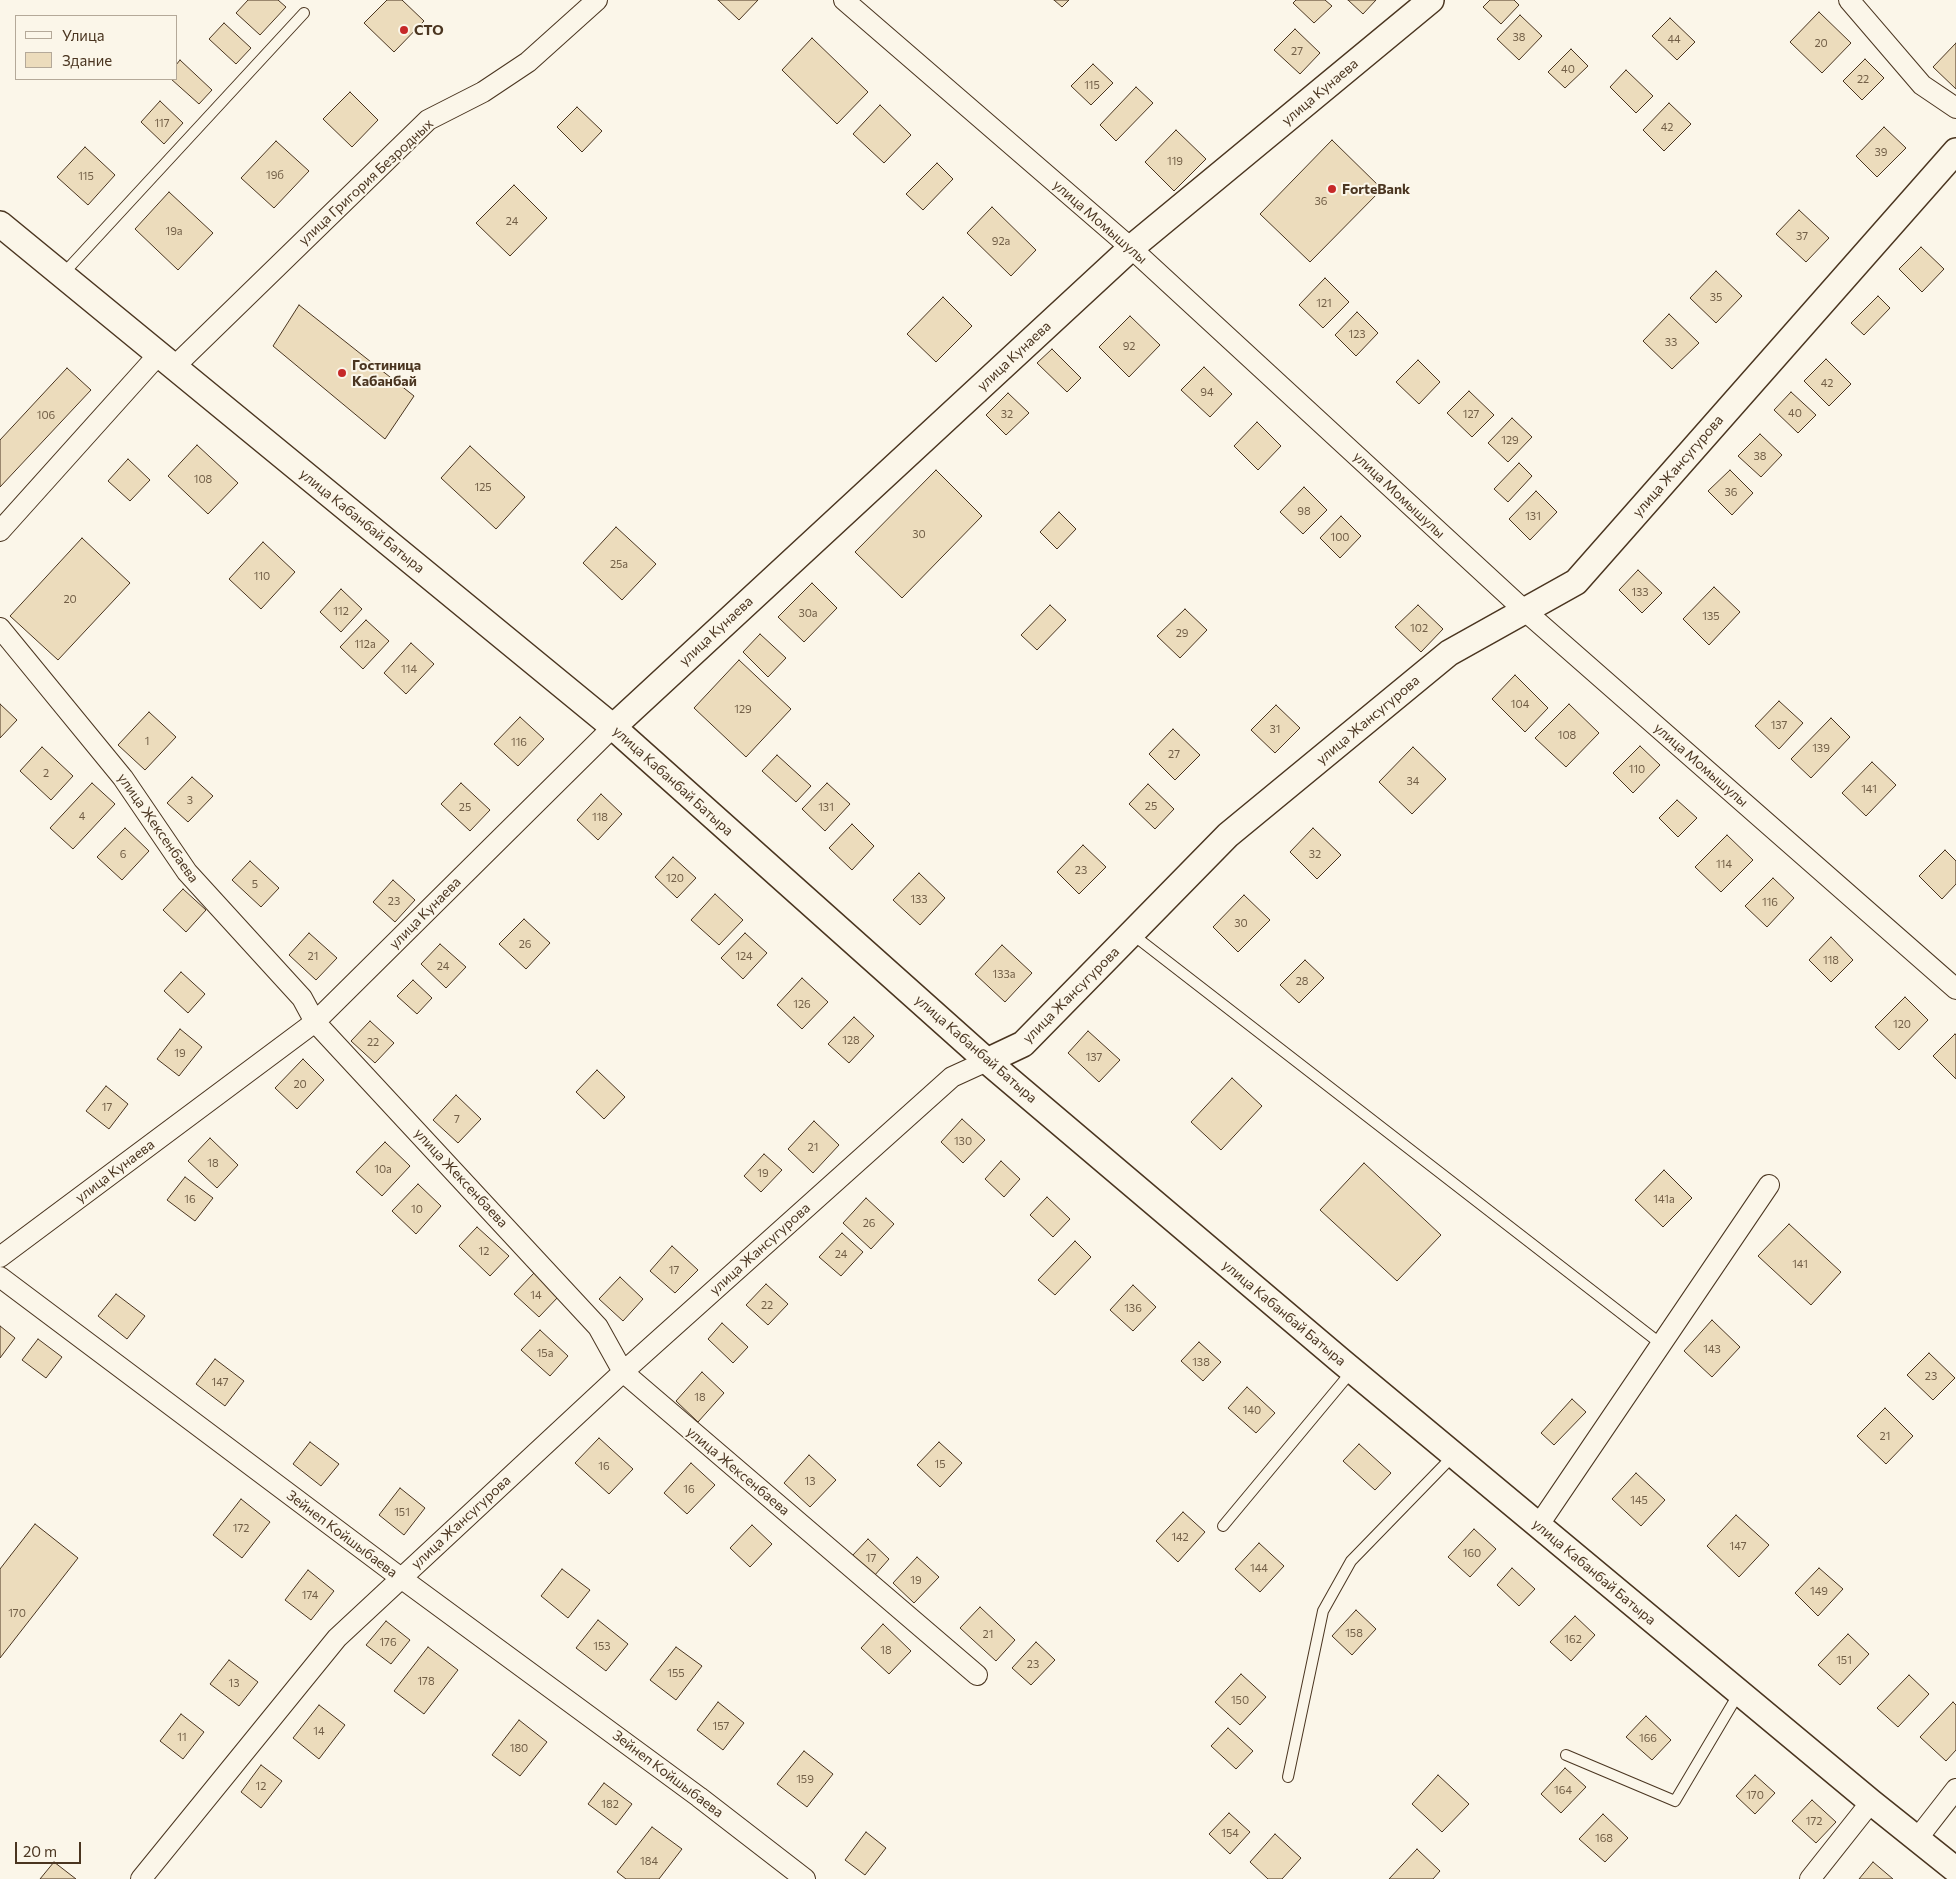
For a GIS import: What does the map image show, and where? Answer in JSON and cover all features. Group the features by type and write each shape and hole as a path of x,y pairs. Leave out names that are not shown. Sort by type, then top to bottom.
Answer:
{"street":[{"name":"улица Григория Безродных","path":"0,531 166,361 428,120 483,92 528,62 597,0"},
{"name":"улица Момышулы","path":"844,0 1131,248 1524,610 1956,989"},
{"path":"1849,0 1922,85 1956,108"},
{"name":"улица Кунаева","path":"0,1257 315,1022 613,727 1131,248 1428,1"},
{"name":"улица Жансугурова","path":"141,1879 337,1638 623,1372 952,1077 1023,1044 1228,835 1448,653 1576,582 1956,151"},
{"name":"улица Кабанбай Батыра","path":"0,224 613,727 987,1061 1352,1371 1739,1693 1956,1870"},
{"name":"улица Жексенбаева","path":"0,628 124,778 187,872 302,998 315,1022 598,1327 623,1372 977,1675"},
{"path":"1538,1526 1769,1185"},
{"name":"Зейнеп Койшыбаева","path":"0,1277 401,1578 699,1797 805,1879"},
{"path":"1917,1839 1956,1789"},
{"path":"1810,1879 1871,1802"}],"lane":[{"path":"62,275 304,13"},
{"path":"1131,934 1661,1344"},
{"path":"1224,1526 1352,1371"},
{"path":"1288,1777 1323,1612 1351,1561 1454,1455"},
{"path":"1566,1755 1675,1801 1739,1693"}],"building":[{"path":"248,0 278,0 286,7 260,35 236,13"},
{"path":"387,0 402,0 424,21 394,52 364,23"},
{"path":"718,0 758,0 739,20"},
{"path":"1054,0 1069,0 1062,7"},
{"path":"1296,0 1325,0 1332,6 1314,23 1293,3"},
{"path":"1348,0 1376,0 1363,14"},
{"path":"1490,0 1514,0 1519,5 1501,24 1483,7"},
{"path":"1819,12 1851,43 1822,73 1790,42"},
{"path":"1520,15 1542,36 1519,60 1497,39"},
{"path":"1670,18 1695,42 1677,60 1652,36"},
{"path":"224,23 251,48 236,64 209,39"},
{"path":"1295,29 1320,53 1300,74 1274,50"},
{"path":"812,38 868,92 837,124 782,70"},
{"path":"1956,43 1956,89 1933,67"},
{"path":"1571,49 1588,66 1565,88 1548,72"},
{"path":"1865,59 1884,78 1862,100 1843,81"},
{"path":"180,60 212,90 199,104 172,80 178,80 178,62"},
{"path":"1093,64 1113,83 1091,105 1071,86"},
{"path":"1626,70 1653,96 1636,113 1610,87"},
{"path":"1136,87 1153,103 1116,141 1100,125"},
{"path":"350,92 378,120 352,147 323,119"},
{"path":"160,101 183,123 164,144 141,122"},
{"path":"1669,103 1691,124 1664,151 1643,130"},
{"path":"880,105 911,135 884,163 853,134"},
{"path":"577,107 602,131 582,152 557,127"},
{"path":"1884,127 1906,148 1877,177 1856,156"},
{"path":"1176,130 1206,159 1174,191 1145,162"},
{"path":"1332,140 1382,189 1310,262 1260,214"},
{"path":"276,141 309,171 274,208 241,178"},
{"path":"85,147 115,175 88,205 57,177"},
{"path":"937,163 953,179 923,210 906,194"},
{"path":"514,185 547,218 510,256 476,223"},
{"path":"169,192 213,233 178,270 135,229"},
{"path":"992,207 1036,250 1011,276 967,233"},
{"path":"1799,210 1829,238 1806,262 1776,234"},
{"path":"1921,247 1944,269 1922,292 1899,269"},
{"path":"1716,271 1742,296 1716,323 1690,298"},
{"path":"1325,278 1349,302 1323,328 1299,305"},
{"path":"1878,296 1890,308 1864,335 1851,323"},
{"path":"943,297 972,326 936,362 907,334"},
{"path":"299,305 414,396 385,439 273,346"},
{"path":"1357,312 1378,333 1356,356 1335,335"},
{"path":"1669,314 1699,343 1672,369 1643,341"},
{"path":"1130,316 1160,345 1129,377 1099,347"},
{"path":"1052,349 1081,378 1067,392 1037,363"},
{"path":"1826,359 1851,384 1829,406 1804,381"},
{"path":"1418,360 1440,382 1419,404 1396,382"},
{"path":"1204,367 1232,394 1210,417 1181,390"},
{"path":"67,368 91,390 0,487 0,440"},
{"path":"1469,391 1494,415 1472,437 1447,413"},
{"path":"1791,392 1816,415 1798,433 1774,410"},
{"path":"1008,393 1029,413 1006,435 986,415"},
{"path":"1512,418 1532,437 1508,462 1488,443"},
{"path":"1257,422 1281,446 1258,470 1234,446"},
{"path":"1760,434 1782,455 1761,477 1738,456"},
{"path":"197,445 238,483 208,514 168,476"},
{"path":"470,446 525,497 496,529 441,478"},
{"path":"128,459 150,480 130,501 108,481"},
{"path":"1519,463 1532,476 1508,502 1494,489"},
{"path":"936,470 982,516 902,598 855,552"},
{"path":"1730,470 1753,493 1732,515 1708,491"},
{"path":"1304,487 1327,510 1303,534 1280,512"},
{"path":"1536,491 1557,512 1530,540 1509,519"},
{"path":"1059,512 1076,529 1057,549 1040,532"},
{"path":"1341,516 1361,536 1340,558 1320,538"},
{"path":"616,527 656,564 622,600 583,563"},
{"path":"82,538 130,583 58,660 10,616"},
{"path":"263,542 295,572 261,609 229,579"},
{"path":"1638,570 1662,593 1642,613 1619,590"},
{"path":"812,583 837,608 804,642 778,617"},
{"path":"1714,587 1740,612 1709,645 1683,619"},
{"path":"341,589 362,609 341,632 320,612"},
{"path":"1050,605 1066,620 1037,650 1021,635"},
{"path":"1418,605 1443,629 1421,652 1395,627"},
{"path":"1185,609 1207,630 1180,658 1157,636"},
{"path":"366,620 389,641 363,669 340,647"},
{"path":"760,634 786,658 768,677 743,652"},
{"path":"411,643 434,664 406,694 384,673"},
{"path":"739,660 791,709 746,757 694,708"},
{"path":"1515,675 1548,708 1525,732 1492,699"},
{"path":"1779,701 1803,723 1779,749 1755,726"},
{"path":"0,704 17,720 0,738"},
{"path":"1569,704 1599,733 1566,767 1535,738"},
{"path":"1276,705 1300,728 1275,753 1251,730"},
{"path":"149,712 176,737 145,770 118,745"},
{"path":"520,717 544,739 518,766 494,744"},
{"path":"1831,718 1850,737 1811,778 1791,759"},
{"path":"1173,729 1200,755 1175,780 1149,754"},
{"path":"1640,746 1660,765 1633,793 1613,773"},
{"path":"42,747 73,776 51,800 20,771"},
{"path":"1413,747 1446,779 1412,814 1379,782"},
{"path":"777,755 811,786 796,802 762,771"},
{"path":"1872,762 1896,785 1866,816 1842,793"},
{"path":"192,777 213,796 188,822 167,803"},
{"path":"92,783 115,804 73,849 50,828"},
{"path":"461,783 490,810 470,831 441,804"},
{"path":"827,783 850,804 825,831 802,809"},
{"path":"1148,784 1174,809 1155,829 1129,804"},
{"path":"601,794 622,814 598,840 577,820"},
{"path":"1677,800 1697,818 1678,837 1659,818"},
{"path":"852,824 874,846 852,870 829,848"},
{"path":"125,828 149,851 122,880 97,857"},
{"path":"1313,828 1341,855 1317,879 1290,852"},
{"path":"1727,835 1753,860 1721,892 1695,867"},
{"path":"1083,845 1106,867 1079,894 1057,872"},
{"path":"1945,850 1956,861 1956,884 1942,899 1919,876"},
{"path":"673,857 696,878 677,898 655,877"},
{"path":"250,861 279,888 261,907 232,880"},
{"path":"919,873 945,898 920,925 893,900"},
{"path":"1773,878 1794,898 1767,927 1745,906"},
{"path":"393,880 415,900 395,922 373,902"},
{"path":"183,889 206,910 186,932 163,910"},
{"path":"715,894 743,920 719,945 691,920"},
{"path":"1244,895 1270,920 1238,952 1213,927"},
{"path":"524,919 550,943 526,969 499,944"},
{"path":"309,933 337,958 316,980 289,955"},
{"path":"745,933 767,953 743,979 721,958"},
{"path":"1831,937 1853,960 1831,982 1809,960"},
{"path":"440,944 466,967 446,988 421,964"},
{"path":"1002,945 1032,973 1005,1002 975,974"},
{"path":"1305,960 1324,978 1299,1003 1280,985"},
{"path":"181,972 205,994 188,1013 164,991"},
{"path":"802,978 828,1002 802,1029 777,1005"},
{"path":"413,980 432,998 417,1014 397,996"},
{"path":"1905,997 1928,1020 1899,1050 1875,1027"},
{"path":"854,1017 874,1036 849,1063 828,1044"},
{"path":"370,1021 394,1043 375,1063 351,1041"},
{"path":"180,1029 202,1047 179,1076 157,1059"},
{"path":"1088,1031 1120,1060 1099,1082 1068,1053"},
{"path":"1956,1035 1956,1079 1933,1056"},
{"path":"303,1059 324,1080 297,1109 275,1088"},
{"path":"597,1070 625,1097 604,1119 576,1092"},
{"path":"1232,1078 1262,1106 1221,1150 1191,1122"},
{"path":"106,1086 128,1104 109,1129 86,1111"},
{"path":"456,1095 481,1119 458,1143 433,1120"},
{"path":"962,1119 985,1140 963,1163 941,1142"},
{"path":"814,1121 839,1145 813,1173 788,1149"},
{"path":"210,1138 238,1165 217,1188 188,1161"},
{"path":"385,1142 410,1166 382,1196 356,1172"},
{"path":"764,1154 782,1170 761,1192 744,1176"},
{"path":"1001,1161 1020,1179 1004,1197 985,1179"},
{"path":"1364,1163 1441,1235 1397,1281 1320,1210"},
{"path":"1664,1170 1692,1198 1663,1227 1635,1200"},
{"path":"185,1177 213,1198 195,1221 167,1200"},
{"path":"418,1184 441,1206 416,1234 392,1211"},
{"path":"1047,1197 1070,1219 1053,1237 1030,1215"},
{"path":"866,1198 894,1224 871,1249 843,1223"},
{"path":"1789,1224 1841,1272 1811,1305 1758,1256"},
{"path":"477,1227 509,1256 490,1276 459,1246"},
{"path":"842,1233 863,1252 841,1276 819,1257"},
{"path":"1075,1241 1091,1257 1055,1295 1038,1280"},
{"path":"672,1246 698,1270 675,1293 650,1271"},
{"path":"534,1273 559,1296 539,1317 514,1294"},
{"path":"620,1277 643,1299 623,1321 599,1299"},
{"path":"766,1284 788,1304 768,1325 746,1305"},
{"path":"1133,1285 1156,1307 1133,1331 1110,1310"},
{"path":"116,1294 145,1316 127,1339 98,1316"},
{"path":"1712,1320 1740,1347 1712,1377 1684,1351"},
{"path":"722,1323 748,1347 733,1363 708,1339"},
{"path":"0,1326 15,1338 0,1358"},
{"path":"540,1330 568,1356 550,1376 521,1350"},
{"path":"38,1339 62,1357 46,1378 22,1360"},
{"path":"1199,1342 1221,1362 1203,1381 1181,1361"},
{"path":"1929,1353 1955,1378 1933,1400 1907,1375"},
{"path":"215,1359 244,1381 225,1406 196,1384"},
{"path":"702,1372 724,1393 698,1422 676,1401"},
{"path":"1247,1387 1275,1413 1256,1433 1228,1408"},
{"path":"1572,1399 1586,1412 1554,1445 1541,1433"},
{"path":"1885,1408 1913,1436 1886,1464 1857,1436"},
{"path":"599,1438 633,1469 609,1494 575,1463"},
{"path":"310,1442 339,1464 321,1486 293,1464"},
{"path":"939,1442 962,1463 940,1487 917,1465"},
{"path":"1359,1444 1391,1473 1375,1490 1343,1461"},
{"path":"809,1455 836,1480 810,1507 784,1483"},
{"path":"691,1463 715,1485 687,1514 664,1493"},
{"path":"1636,1473 1665,1500 1641,1526 1612,1499"},
{"path":"400,1488 425,1508 404,1535 379,1515"},
{"path":"241,1499 270,1522 242,1558 213,1535"},
{"path":"1183,1512 1205,1532 1178,1562 1156,1541"},
{"path":"1736,1515 1769,1545 1739,1577 1707,1546"},
{"path":"35,1524 78,1558 0,1658 0,1569"},
{"path":"752,1525 772,1544 750,1567 730,1548"},
{"path":"1474,1529 1496,1549 1470,1577 1448,1557"},
{"path":"868,1539 889,1559 874,1576 852,1556"},
{"path":"1259,1543 1284,1566 1260,1592 1235,1569"},
{"path":"917,1557 939,1577 914,1603 893,1583"},
{"path":"1512,1568 1535,1589 1519,1606 1497,1585"},
{"path":"1819,1568 1843,1589 1818,1616 1795,1593"},
{"path":"562,1569 590,1590 568,1618 541,1596"},
{"path":"308,1570 334,1591 311,1620 285,1600"},
{"path":"980,1607 1015,1640 996,1661 960,1628"},
{"path":"1356,1610 1376,1629 1352,1655 1332,1636"},
{"path":"1575,1616 1595,1635 1571,1661 1550,1642"},
{"path":"598,1620 628,1644 606,1671 576,1648"},
{"path":"386,1621 410,1640 391,1664 366,1645"},
{"path":"883,1624 911,1651 889,1674 861,1648"},
{"path":"1848,1634 1869,1654 1840,1685 1818,1665"},
{"path":"1036,1642 1055,1660 1031,1685 1012,1668"},
{"path":"428,1647 458,1670 424,1714 394,1691"},
{"path":"676,1647 702,1666 676,1700 650,1680"},
{"path":"229,1660 258,1682 239,1706 210,1684"},
{"path":"1241,1674 1266,1697 1240,1725 1215,1702"},
{"path":"1909,1675 1929,1694 1898,1727 1877,1708"},
{"path":"718,1702 744,1723 723,1750 697,1730"},
{"path":"1953,1702 1956,1705 1956,1750 1946,1761 1920,1737"},
{"path":"319,1705 345,1725 319,1759 293,1738"},
{"path":"181,1714 204,1732 183,1759 160,1741"},
{"path":"1646,1716 1671,1740 1652,1760 1626,1737"},
{"path":"519,1720 547,1742 520,1776 492,1755"},
{"path":"1228,1728 1253,1751 1236,1769 1211,1746"},
{"path":"804,1751 833,1774 807,1807 777,1784"},
{"path":"261,1765 282,1781 261,1808 241,1792"},
{"path":"1565,1768 1586,1787 1561,1813 1541,1794"},
{"path":"1438,1775 1469,1804 1442,1832 1412,1804"},
{"path":"1755,1775 1775,1793 1755,1814 1736,1796"},
{"path":"604,1783 632,1804 616,1825 588,1804"},
{"path":"1812,1800 1836,1822 1816,1843 1792,1821"},
{"path":"1229,1813 1250,1832 1230,1854 1209,1834"},
{"path":"1603,1814 1628,1838 1605,1862 1579,1839"},
{"path":"652,1827 682,1849 659,1879 626,1879 617,1872"},
{"path":"866,1832 886,1848 865,1875 845,1860"},
{"path":"1275,1834 1301,1858 1282,1879 1268,1879 1250,1862"},
{"path":"1417,1849 1440,1871 1433,1879 1389,1879"},
{"path":"54,1862 76,1879 40,1879"},
{"path":"1873,1862 1893,1879 1859,1879"}],"place":[{"name":"СТО","path":"404,30"},
{"name":"ForteBank","path":"1332,189"},
{"name":"Гостиница Кабанбай","path":"342,373"}]}
